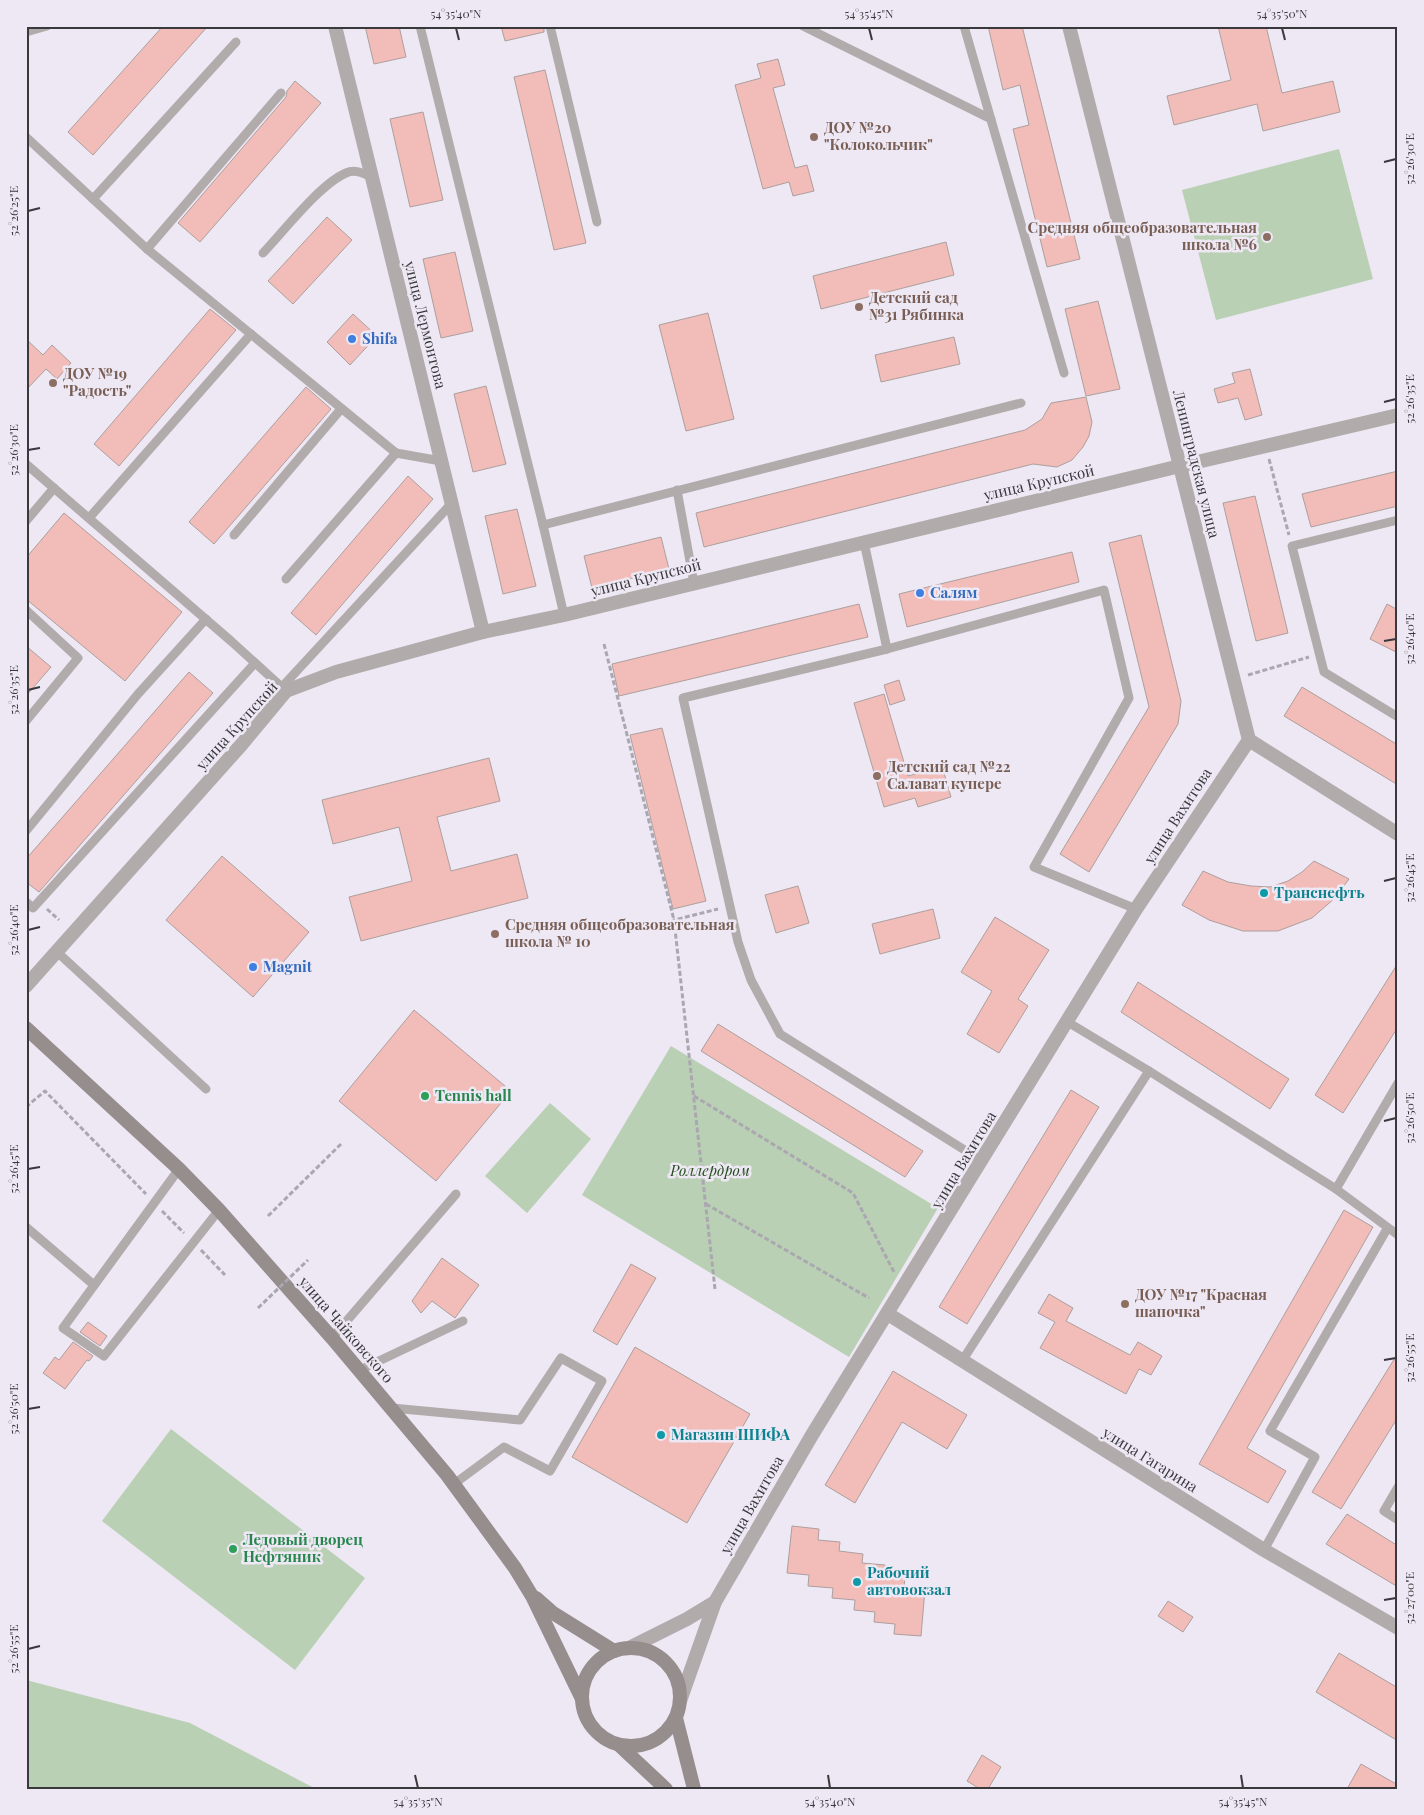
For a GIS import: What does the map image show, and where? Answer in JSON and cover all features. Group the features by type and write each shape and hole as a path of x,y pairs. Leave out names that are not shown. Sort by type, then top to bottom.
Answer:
{"main road":[{"name":"улица Чайковского","path":"26,1028 179,1169 262,1257 392,1408 454,1484 515,1568 532,1596 582,1700"},
{"path":"532,1596 560,1618 614,1651"},
{"path":"629,1648 645,1650 660,1658 672,1670 678,1685 680,1701 676,1718 666,1732 653,1742 636,1746 619,1745 604,1739 587,1719 582,1700 584,1684 590,1670 600,1659 614,1651 629,1648"},
{"path":"676,1718 694,1789"},
{"path":"619,1745 666,1789"}],"street":[{"name":"улица Лермонтова","path":"335,26 483,632"},
{"name":"Ленинградская улица","path":"1070,26 1249,740"},
{"name":"улица Крупской","path":"26,986 235,752 284,689 336,672 483,632 1398,416"},
{"name":"улица Вахитова","path":"714,1602 812,1435 982,1161 1066,1021 1136,909 1249,740"},
{"path":"1249,740 1398,834"},
{"name":"улица Гагарина","path":"888,1314 1264,1550 1398,1628"},
{"path":"629,1648 688,1619 714,1602"},
{"path":"680,1701 714,1602"}],"lane":[{"path":"26,32 47,26"},
{"path":"420,26 544,525 564,614"},
{"path":"550,26 597,222"},
{"path":"803,26 992,119"},
{"path":"964,26 1064,373"},
{"path":"93,199 236,42"},
{"path":"147,249 282,93"},
{"path":"26,137 147,249 396,454 441,461"},
{"path":"264,253 322,190 335,180 347,172 359,171 372,177"},
{"path":"89,518 251,334"},
{"path":"544,525 1021,403"},
{"path":"234,535 341,409"},
{"path":"286,580 396,454"},
{"path":"26,464 284,689 451,504"},
{"path":"26,521 54,488"},
{"path":"677,490 694,583"},
{"path":"1398,520 1292,546 1324,672 1398,717"},
{"path":"864,542 887,649"},
{"path":"982,1161 780,1034 751,980 738,942 683,698 887,649 1104,590 1129,698 1034,867 1136,909"},
{"path":"26,610 78,658 26,721"},
{"path":"26,831 138,694 206,619"},
{"path":"26,902 33,908 255,663"},
{"path":"56,951 206,1089"},
{"path":"1066,1021 1336,1189 1398,1235"},
{"path":"962,1361 1149,1071"},
{"path":"1336,1189 1398,1083"},
{"path":"179,1169 63,1328 104,1356 218,1210"},
{"path":"332,1338 456,1194"},
{"path":"26,1227 94,1285"},
{"path":"1264,1550 1314,1457 1270,1431 1388,1229"},
{"path":"360,1370 462,1321"},
{"path":"392,1408 520,1420 561,1358 602,1381 550,1471 504,1447 454,1484"},
{"path":"1398,1487 1384,1511 1398,1520"}],"path":[{"path":"1266,447 1292,546"},
{"path":"604,644 674,920 715,1289"},
{"path":"1233,680 1319,654"},
{"path":"674,920 729,907"},
{"path":"26,1107 45,1091 225,1275"},
{"path":"693,1095 853,1193 897,1277 905,1285"},
{"path":"268,1216 341,1144"},
{"path":"706,1204 869,1298"},
{"path":"258,1308 308,1260"}],"green space":[{"path":"1339,149 1373,279 1216,320 1182,190"},
{"name":"Роллердром","path":"671,1046 938,1208 849,1357 582,1195"},
{"path":"550,1103 591,1139 527,1213 485,1176"},
{"name":"Ледовый дворец Нефтяник","path":"171,1429 365,1578 295,1670 102,1521"},
{"path":"26,1680 190,1723 316,1789 26,1789"}],"building":[{"path":"163,26 208,26 93,155 68,132"},
{"path":"365,26 399,26 406,57 374,64"},
{"path":"501,26 544,26 544,32 505,41"},
{"path":"988,26 1022,26 1080,259 1047,267 1013,129 1029,125 1020,85 1003,90"},
{"path":"1218,26 1266,26 1282,93 1333,81 1340,112 1263,131 1257,104 1174,125 1167,96 1231,80"},
{"path":"778,59 785,85 773,88 795,168 807,165 814,191 793,196 789,182 763,189 735,85 761,78 757,64"},
{"path":"545,70 586,243 554,250 514,77"},
{"path":"295,81 321,103 200,242 178,223 286,97 287,91"},
{"path":"423,112 443,200 410,207 390,119"},
{"path":"327,217 352,240 293,304 268,281"},
{"path":"946,242 954,275 821,309 813,276"},
{"path":"455,252 473,331 441,338 423,259"},
{"path":"1098,301 1120,389 1086,396 1065,309"},
{"path":"210,309 236,330 119,466 94,444"},
{"path":"708,313 734,419 686,431 659,325"},
{"name":"Shifa","path":"353,314 377,336 350,365 327,342"},
{"path":"954,337 960,364 881,382 875,355"},
{"path":"26,339 43,355 52,345 71,363 57,379 46,369 26,390"},
{"path":"1250,369 1262,415 1245,420 1238,398 1218,403 1214,389 1235,383 1232,373"},
{"path":"486,386 506,464 473,472 454,394"},
{"path":"306,387 331,409 214,544 189,522"},
{"path":"1086,397 1092,422 1089,436 1072,460 1057,467 1033,464 704,547 696,513 1025,430 1042,419 1051,403"},
{"path":"1398,471 1398,506 1311,527 1302,494"},
{"path":"408,476 433,499 316,635 291,613"},
{"path":"1255,496 1288,633 1256,641 1223,503"},
{"path":"517,509 536,586 503,594 485,516"},
{"path":"64,513 182,612 125,681 26,599 26,558"},
{"path":"1141,535 1181,701 1178,724 1089,872 1060,854 1149,707 1109,543"},
{"path":"661,537 669,569 592,588 584,556"},
{"path":"1072,552 1079,582 907,627 899,594"},
{"path":"859,604 868,637 619,696 612,664"},
{"path":"1387,604 1398,610 1398,653 1370,639"},
{"path":"26,646 51,667 26,696"},
{"path":"189,672 213,693 39,892 26,882 26,859"},
{"path":"899,680 905,700 890,705 884,685"},
{"path":"1302,687 1398,745 1398,785 1284,716"},
{"path":"884,694 908,776 942,766 951,797 918,807 915,798 884,807 854,703"},
{"path":"662,728 706,901 673,909 630,735"},
{"path":"489,758 500,801 437,817 451,871 517,854 528,898 361,941 349,897 412,881 399,827 333,844 322,800"},
{"path":"222,856 309,932 253,997 166,920"},
{"name":"Транснефть","path":"1314,861 1349,879 1335,898 1312,918 1278,931 1243,931 1209,920 1182,905 1203,871 1228,882 1270,887 1288,881"},
{"path":"798,886 809,923 776,933 765,895"},
{"path":"933,909 940,938 880,954 872,924"},
{"path":"995,917 1049,950 1018,999 1028,1006 999,1053 967,1034 992,991 961,972"},
{"path":"1398,963 1398,1027 1343,1113 1315,1095"},
{"path":"1138,982 1289,1079 1270,1109 1121,1012"},
{"name":"Tennis hall","path":"414,1010 511,1091 436,1181 339,1101"},
{"path":"718,1024 923,1151 905,1177 701,1051"},
{"path":"1071,1090 1099,1107 967,1324 939,1307"},
{"path":"1344,1210 1373,1227 1247,1448 1286,1471 1268,1503 1199,1464"},
{"path":"442,1258 479,1285 455,1318 432,1301 421,1313 412,1301"},
{"path":"631,1264 656,1278 617,1345 593,1331"},
{"path":"1049,1294 1073,1308 1066,1321 1130,1355 1138,1342 1162,1356 1151,1375 1139,1369 1126,1394 1040,1348 1055,1322 1038,1313"},
{"path":"88,1322 107,1336 100,1346 80,1332"},
{"path":"73,1342 93,1356 89,1361 87,1360 65,1389 43,1373 55,1357 59,1360"},
{"name":"Магазин ШИФА","path":"635,1347 750,1414 687,1523 572,1457"},
{"path":"1398,1353 1398,1417 1341,1509 1312,1492"},
{"path":"893,1371 967,1415 947,1449 902,1422 855,1503 825,1485"},
{"path":"1347,1514 1398,1546 1398,1587 1326,1544"},
{"name":"Рабочий автовокзал","path":"792,1526 819,1529 818,1540 840,1542 839,1551 863,1554 862,1563 885,1565 884,1575 905,1577 904,1587 925,1589 921,1636 894,1634 895,1624 874,1622 875,1612 854,1610 855,1600 832,1598 833,1588 808,1586 809,1575 787,1573"},
{"path":"1168,1601 1193,1617 1183,1632 1158,1616"},
{"path":"1339,1653 1398,1688 1398,1741 1316,1692"},
{"path":"982,1755 1001,1767 988,1789 980,1789 967,1781"},
{"path":"1361,1764 1398,1785 1398,1789 1347,1789"}],"place":[{"name":"ДОУ №20 \"Колокольчик\"","path":"814,137"},
{"name":"Средняя общеобразовательная школа №6","path":"1267,237"},
{"name":"Детский сад №31 Рябинка","path":"859,307"},
{"name":"Shifa","path":"352,339"},
{"name":"ДОУ №19 \"Радость\"","path":"53,383"},
{"name":"Салям","path":"920,593"},
{"name":"Детский сад №22 Салават купере","path":"877,776"},
{"name":"Транснефть","path":"1264,893"},
{"name":"Средняя общеобразовательная школа № 10","path":"495,934"},
{"name":"Magnit","path":"253,967"},
{"name":"Tennis hall","path":"425,1096"},
{"name":"ДОУ №17 \"Красная шапочка\"","path":"1125,1304"},
{"name":"Магазин ШИФА","path":"661,1435"},
{"name":"Ледовый дворец Нефтяник","path":"233,1549"},
{"name":"Рабочий автовокзал","path":"857,1582"}]}
